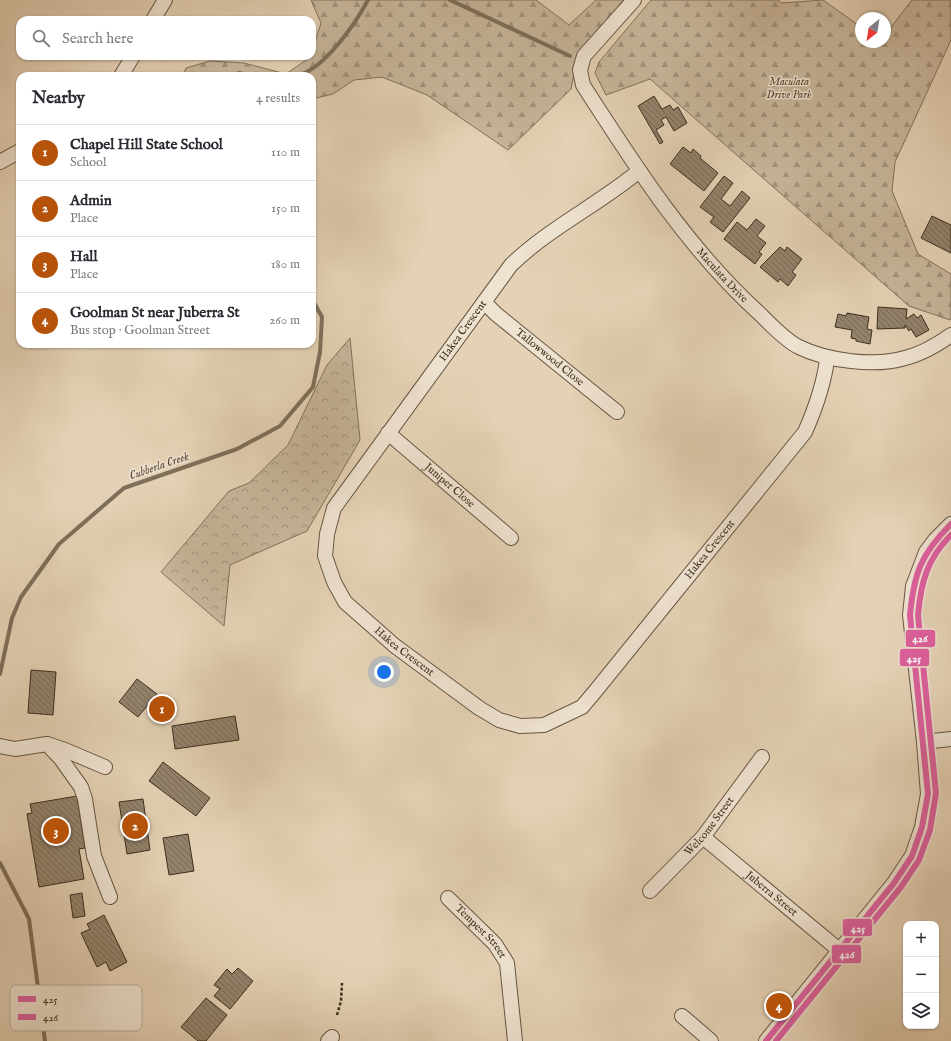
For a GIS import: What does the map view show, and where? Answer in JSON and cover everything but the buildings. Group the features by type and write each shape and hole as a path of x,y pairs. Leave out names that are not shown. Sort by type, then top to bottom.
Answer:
{"street":[{"path":"155,16 165,0"},
{"name":"Maculata Drive","path":"634,0 584,56 580,70 583,85 639,171 703,254 734,290 798,347 828,359 868,362 905,359 938,345 951,335"},
{"path":"123,72 131,60"},
{"path":"0,162 16,153"},
{"name":"Hakea Crescent","path":"639,171 620,186 529,247 511,265 334,508 326,534 325,556 334,582 345,602 360,617 395,646 479,708 499,720 520,726 544,725 582,707 804,432 824,385 828,359"},
{"name":"Tallowwood Close","path":"484,302 496,314 617,412"},
{"name":"Juniper Close","path":"388,433 407,451 511,538"},
{"path":"766,1041 894,883 912,856 922,827 928,794 924,742 910,615 913,586 926,552 935,540 951,524"},
{"path":"924,742 951,739"},
{"path":"47,744 61,759 81,787 85,799 94,856 110,897"},
{"path":"0,746 15,749 47,744 105,767"},
{"name":"Welcome Street","path":"650,891 703,837 762,757"},
{"name":"Juberra Street","path":"703,837 839,950"},
{"name":"Tempest Street","path":"448,898 495,944 507,963 515,1041"},
{"path":"682,1016 711,1041"}],"path":[{"path":"337,1015 341,1001 342,983"}],"green space":[{"path":"311,0 536,0 569,25 596,0 625,0 578,52 571,89 508,150 427,95 382,77 354,80 333,94 316,98 316,72 289,72 306,60 316,60 316,39 321,23"},
{"name":"Maculata Drive Park","path":"651,0 778,0 782,3 823,0 855,23 855,48 891,48 891,27 912,0 951,0 951,40 895,162 892,191 918,254 951,274 950,320 909,306 650,79 606,95 595,73 599,62"},
{"path":"210,61 244,63 278,72 184,72 186,68"},
{"path":"350,338 360,440 307,531 230,565 224,626 161,572 229,491 249,483 288,445 327,365"}],"waterway":[{"name":"Cubberla Creek","path":"307,72 328,56 338,45 368,0"},
{"path":"450,0 570,56"},
{"name":"Cubberla Creek","path":"0,674 12,618 21,597 59,544 124,488 237,449 280,426 313,387 320,352 322,317 316,306"},
{"name":"Cubberla Creek","path":"0,863 29,919 38,985"},
{"name":"Cubberla Creek","path":"44,1031 45,1041"}],"transit line":[{"name":"425","path":"766,1041 894,883 912,856 922,827 928,794 910,615 914,587 921,565 932,545 951,524"},
{"name":"426","path":"776,1041 901,887 919,860 930,830 936,793 918,615 923,582 931,562 936,553 951,535"}],"place":[{"name":"Chapel Hill State School","path":"162,709"},
{"name":"Admin","path":"135,826"},
{"name":"Hall","path":"56,831"},
{"name":"Goolman St near Juberra St","path":"779,1006"}]}
